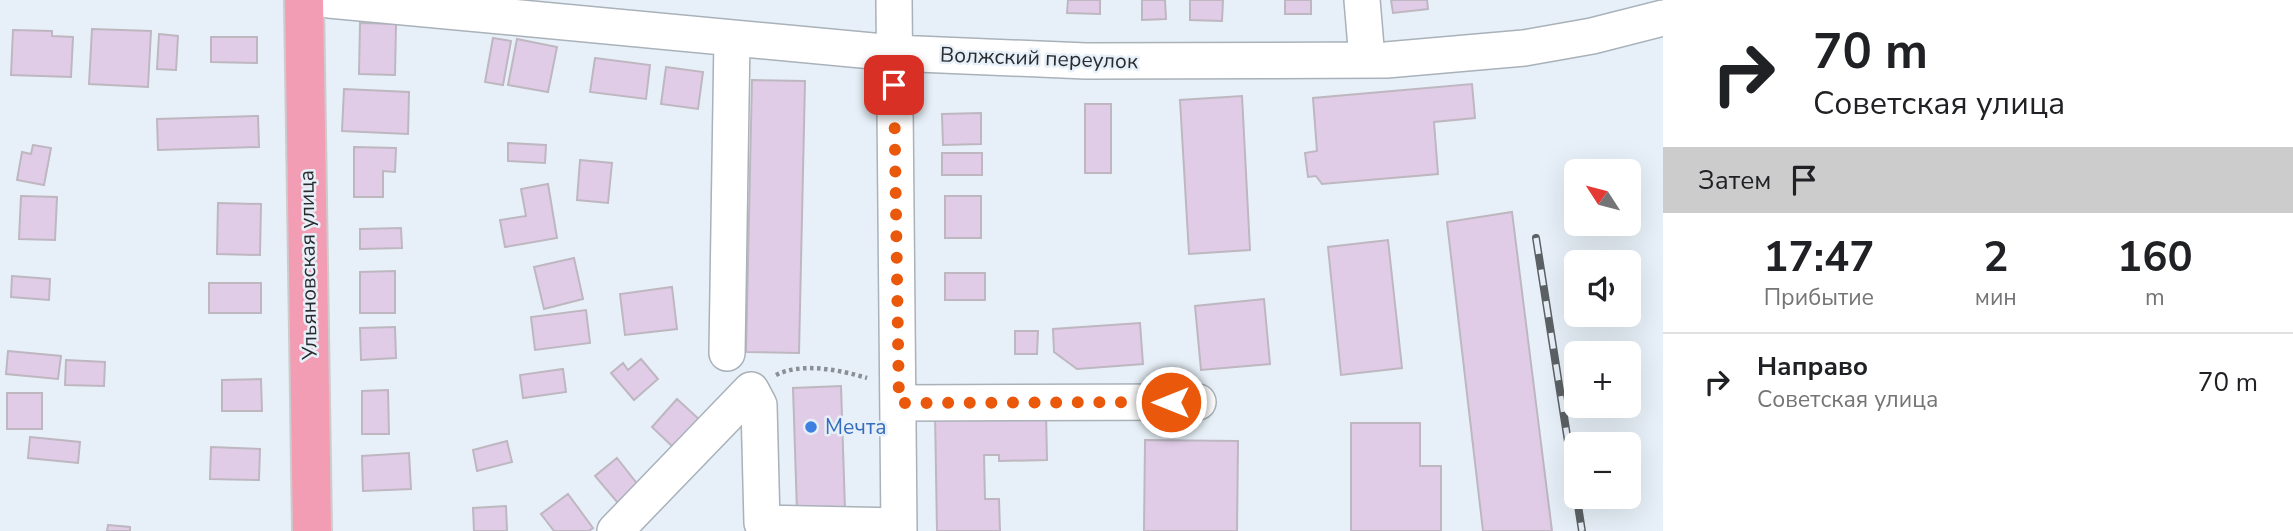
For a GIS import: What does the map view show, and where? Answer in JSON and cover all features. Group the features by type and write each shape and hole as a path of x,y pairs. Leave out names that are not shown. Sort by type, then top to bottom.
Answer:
{"main road":[{"name":"Ульяновская улица","path":"304,0 312,531"}],"street":[{"name":"Волжский переулок","path":"330,0 894,53 1086,61 1367,59 1524,48 1592,36 1663,18"},
{"path":"615,531 751,390 759,405 762,523 899,528 894,0"},
{"path":"1362,0 1367,59"},
{"path":"727,353 732,38"},
{"path":"899,403 1198,402"}],"path":[{"path":"751,390 784,371 819,369 867,378"}],"building":[{"path":"1068,0 1100,0 1100,14 1067,13"},
{"path":"1142,0 1165,0 1166,19 1142,20"},
{"path":"1190,0 1223,0 1222,21 1190,20"},
{"path":"1285,0 1311,0 1311,14 1285,14"},
{"path":"1391,0 1427,0 1428,9 1393,13"},
{"path":"360,23 396,24 395,75 359,74"},
{"path":"92,29 151,31 148,87 89,84"},
{"path":"13,30 52,31 52,36 73,37 71,77 11,75"},
{"path":"159,34 178,36 176,70 157,69"},
{"path":"211,37 257,37 257,63 211,62"},
{"path":"493,38 511,41 503,85 485,82"},
{"path":"517,39 557,47 548,92 508,85"},
{"path":"595,58 650,65 646,99 590,92"},
{"path":"666,67 703,72 698,109 661,104"},
{"path":"752,80 805,81 799,353 746,352"},
{"path":"1472,84 1475,118 1434,122 1438,174 1322,184 1316,176 1308,177 1305,153 1317,151 1313,98"},
{"path":"344,89 409,92 408,134 342,131"},
{"path":"1242,96 1250,250 1189,254 1180,100"},
{"path":"1085,104 1111,104 1111,173 1085,173"},
{"path":"981,113 981,144 943,145 942,114"},
{"path":"258,116 259,147 158,150 157,119"},
{"path":"508,143 546,145 545,163 508,161"},
{"path":"33,145 51,148 44,185 17,180 22,152 31,154"},
{"path":"354,147 396,148 395,172 383,171 383,197 354,197"},
{"path":"942,153 982,153 982,175 942,175"},
{"path":"580,160 612,163 608,203 577,200"},
{"path":"548,184 557,238 505,247 500,220 526,216 521,189"},
{"path":"21,196 57,197 55,240 19,239"},
{"path":"945,196 981,196 981,238 945,238"},
{"path":"218,203 261,204 260,255 217,254"},
{"path":"1512,212 1552,531 1483,531 1447,222"},
{"path":"401,228 402,248 360,249 360,229"},
{"path":"1388,240 1402,368 1341,375 1328,247"},
{"path":"574,258 583,299 544,309 534,267"},
{"path":"395,271 395,313 360,313 360,272"},
{"path":"945,273 985,273 985,300 945,300"},
{"path":"12,276 50,279 49,300 11,297"},
{"path":"209,283 261,283 261,313 209,313"},
{"path":"672,287 677,329 625,335 620,294"},
{"path":"1264,299 1270,364 1201,370 1195,306"},
{"path":"586,310 590,343 535,350 531,317"},
{"path":"1140,323 1143,364 1077,369 1054,352 1053,329"},
{"path":"395,327 396,358 361,360 360,328"},
{"path":"1015,331 1038,331 1037,354 1015,354"},
{"path":"8,351 61,356 58,379 6,374"},
{"path":"641,359 658,379 634,400 611,373 623,363 628,370"},
{"path":"66,360 105,362 104,386 65,385"},
{"path":"563,369 566,392 523,398 520,375"},
{"path":"261,379 262,411 222,411 222,380"},
{"path":"841,386 845,510 797,512 793,388"},
{"path":"388,390 389,434 362,434 362,391"},
{"path":"7,393 42,393 42,429 7,429"},
{"path":"677,399 701,421 675,449 652,427"},
{"path":"1046,411 1047,460 999,461 999,455 984,455 985,499 999,499 1000,531 937,531 935,413"},
{"path":"1351,423 1420,423 1420,466 1441,466 1441,531 1351,531"},
{"path":"30,437 80,442 78,463 28,458"},
{"path":"1145,440 1238,441 1237,531 1144,531"},
{"path":"507,441 512,462 477,471 473,450"},
{"path":"211,447 260,449 259,480 210,479"},
{"path":"409,453 411,489 363,491 362,456"},
{"path":"617,458 639,486 618,503 595,476"},
{"path":"568,494 593,528 589,531 554,531 541,514"},
{"path":"506,506 507,531 474,531 473,508"},
{"path":"108,525 130,527 130,531 107,531"}],"railway":[{"path":"1536,238 1582,531"}],"place":[{"name":"Мечта","path":"811,427"}],"route":[{"path":"894,85 899,403 1171,402"}]}
